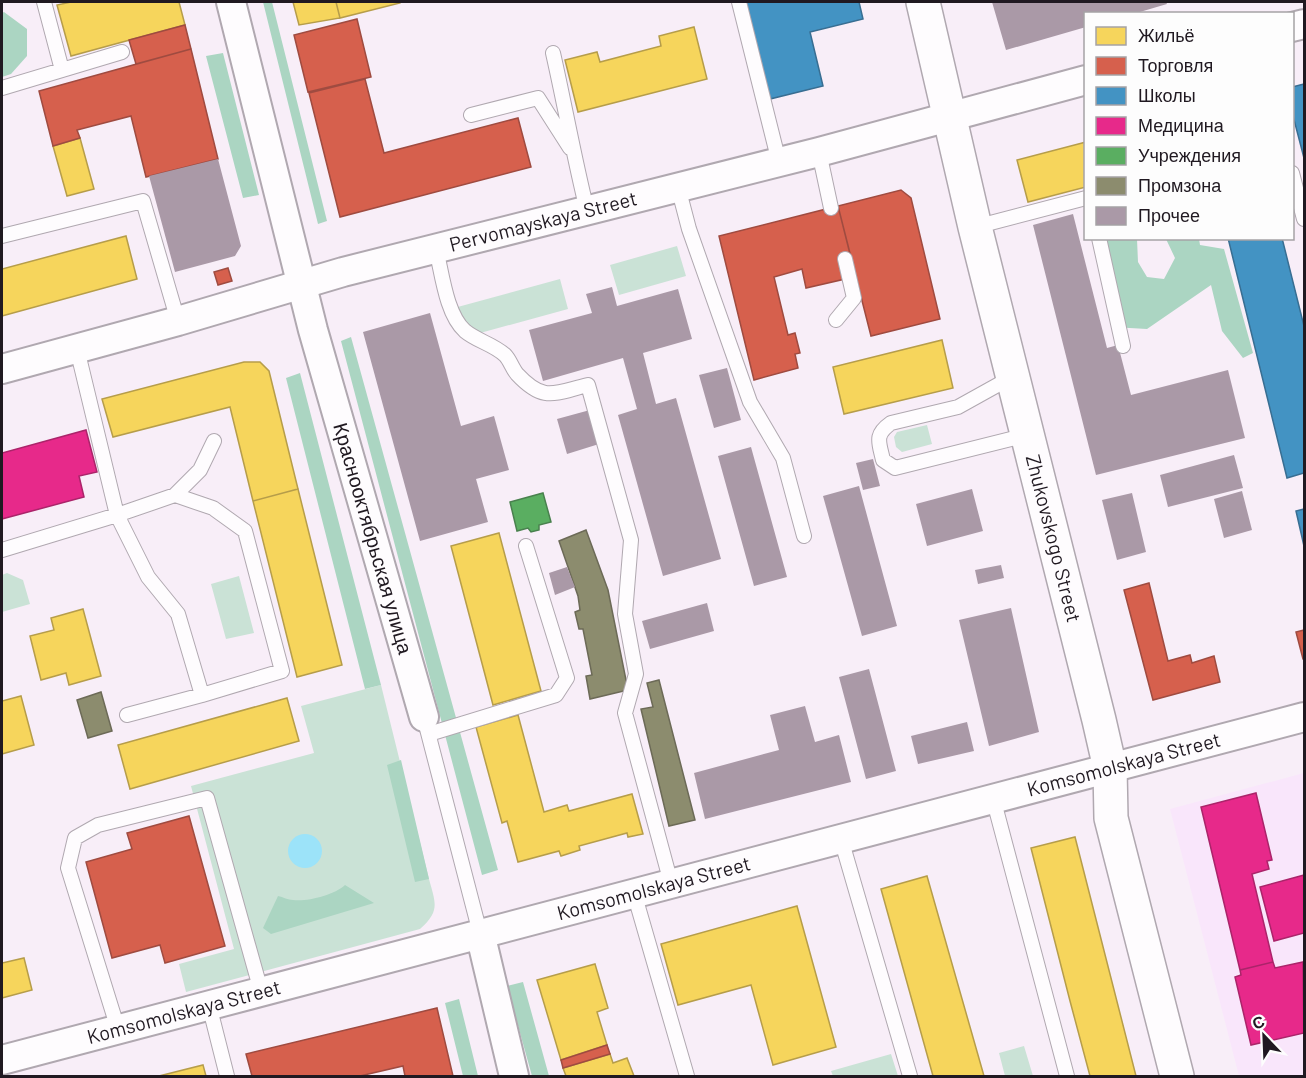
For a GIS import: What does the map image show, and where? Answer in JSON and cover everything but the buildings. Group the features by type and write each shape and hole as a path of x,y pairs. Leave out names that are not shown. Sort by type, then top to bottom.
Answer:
{"street":[{"name":"Краснооктябрьская улица","path":"231,2 316,341 426,725"},
{"name":"Zhukovskogo Street","path":"923,2 975,227 1110,768 1112,818 1177,1077"},
{"name":"Pervomayskaya Street","path":"2,369 178,321 302,283 819,152 1084,81"},
{"name":"Komsomolskaya Street","path":"2,1060 1305,717"},
{"name":"Краснооктябрьская улица","path":"480,933 514,1077"}],"lane":[{"path":"44,2 62,70"},
{"path":"739,2 779,162"},
{"path":"2,88 122,52"},
{"path":"553,53 587,210"},
{"path":"471,115 538,98 573,153"},
{"path":"819,152 831,208"},
{"path":"1294,177 1305,219"},
{"path":"678,187 689,229 750,402 783,458 804,536"},
{"path":"2,236 141,195 178,321"},
{"path":"975,227 1084,199"},
{"path":"1099,240 1123,346"},
{"path":"436,249 453,319 466,332 493,345 507,356 515,372 532,388 548,395 588,385 631,540 625,614 636,674 626,713 671,883"},
{"path":"836,320 855,298 845,259"},
{"path":"77,349 117,515 147,577 178,614 202,695"},
{"path":"1012,377 958,407 891,423 882,429 878,440 883,460 895,468 1027,435"},
{"path":"2,550 175,495 200,470 214,441"},
{"path":"127,715 282,671 245,531 213,508 175,495"},
{"path":"426,725 556,695 567,678 526,546"},
{"name":"Краснооктябрьская улица","path":"426,725 480,933"},
{"path":"118,1029 68,868 75,838 99,825 207,798 261,992"},
{"path":"993,798 1067,1077"},
{"path":"841,839 910,1077"},
{"path":"634,893 687,1077"},
{"path":"209,1005 227,1077"}],"shaded area":[{"path":"1304,773 1304,1076 1239,1076 1170,809"}],"green space":[{"path":"263,2 272,2 327,221 318,224"},
{"path":"4,12 27,29 27,56 11,74 2,77 2,13"},
{"path":"223,53 259,195 243,198 206,56"},
{"path":"1107,240 1137,240 1138,262 1147,277 1164,279 1175,258 1166,240 1199,240 1200,245 1224,249 1253,353 1243,358 1222,331 1211,285 1147,329 1112,327 1098,260"},
{"path":"677,246 686,276 619,295 610,265"},
{"path":"560,279 568,309 462,338 454,308"},
{"path":"351,337 498,870 482,875 341,341"},
{"path":"300,373 381,685 365,689 286,378"},
{"path":"927,425 932,444 902,452 896,447 894,437 897,432"},
{"path":"7,573 23,580 30,604 2,612 2,575"},
{"path":"239,576 254,633 226,639 211,584"},
{"path":"381,685 433,894 435,906 431,917 420,929 186,992 179,964 234,949 191,786 314,753 301,706"},
{"path":"401,760 429,879 415,882 387,765"},
{"path":"345,885 374,903 271,934 263,928 278,896 291,900 313,899 334,892"},
{"path":"523,982 549,1076 532,1076 507,986"},
{"path":"459,999 478,1076 463,1076 445,1003"},
{"path":"1024,1046 1033,1076 1005,1076 999,1053"},
{"path":"891,1054 898,1076 833,1076 831,1071"}],"water":[{"path":"305,834 317,839 322,851 317,863 305,868 293,863 288,851 293,839"}]}
